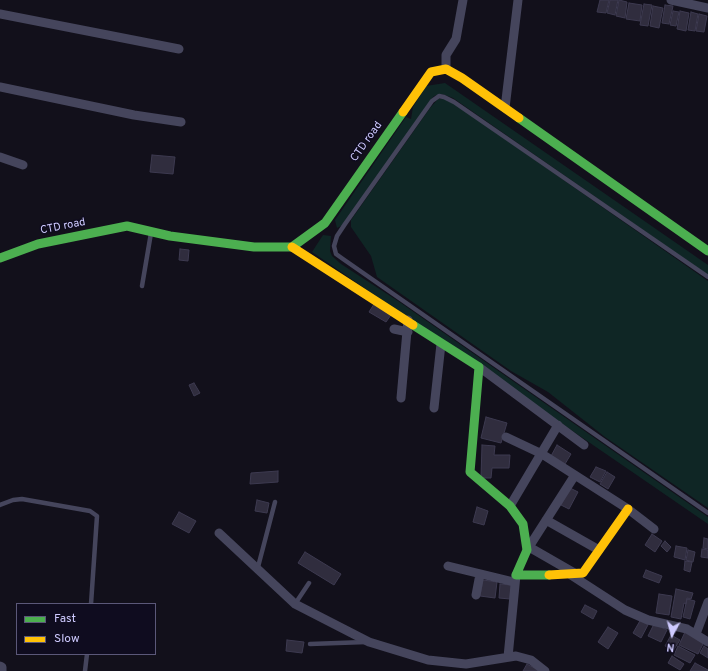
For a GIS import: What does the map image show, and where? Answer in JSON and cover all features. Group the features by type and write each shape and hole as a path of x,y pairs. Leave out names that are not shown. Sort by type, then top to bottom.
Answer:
{"street":[{"path":"463,0 456,39 446,55 446,69 462,78 708,251"},
{"path":"505,108 518,0"},
{"path":"675,0 703,5"},
{"path":"0,14 179,49"},
{"name":"CTD road","path":"0,258 38,244 127,226 170,236 254,247 292,247 325,223 431,72 446,69"},
{"path":"0,87 134,115 181,122"},
{"path":"0,157 23,165"},
{"path":"292,247 408,320 441,344 478,367 584,445"},
{"path":"401,398 408,320"},
{"path":"394,329 408,332"},
{"path":"434,408 441,344"},
{"path":"478,367 470,472 510,506 523,524 528,549 573,575 625,610 648,620 687,629 708,642"},
{"path":"510,506 558,425"},
{"path":"506,437 542,454 628,509 654,529"},
{"path":"508,657 515,579 528,549 575,475"},
{"path":"448,566 480,574 515,579 583,573 628,509"},
{"path":"546,520 599,550"},
{"path":"219,533 251,563 258,567 295,604 369,642 428,660 466,664 516,656 531,660 545,671"},
{"path":"476,595 480,574"},
{"path":"696,634 708,602"},
{"path":"0,666 2,667 2,671"}],"lane":[{"path":"708,277 454,102 439,96 432,101 336,234 334,250 343,259 708,513"},
{"path":"142,286 152,232"},
{"path":"0,505 13,500 22,499 90,511 97,516 98,523 91,603"},
{"path":"258,567 275,502"},
{"path":"295,604 309,583"},
{"path":"310,644 369,642"},
{"path":"85,671 87,655"}],"green space":[{"path":"445,83 708,265 708,275 453,98 442,94 434,96 343,225 337,228 335,220 406,117 411,119 413,107 426,86"},
{"path":"438,99 445,99 452,102 708,281 708,508 605,437 548,392 511,371 377,277 371,256 351,227 351,220 430,108"},
{"path":"323,235 331,236 330,251 332,256 341,264 398,301 708,517 708,524 312,252"}],"building":[{"path":"600,0 609,0 606,13 597,12"},
{"path":"610,0 618,0 615,15 607,13"},
{"path":"619,0 627,2 625,18 616,16"},
{"path":"629,3 642,5 640,21 626,19"},
{"path":"644,4 652,5 648,26 640,25"},
{"path":"665,5 673,6 669,24 662,23"},
{"path":"653,6 663,8 659,28 650,26"},
{"path":"673,11 679,12 676,26 670,25"},
{"path":"680,11 689,13 686,31 677,29"},
{"path":"691,12 698,14 695,31 688,30"},
{"path":"699,14 707,16 704,32 696,31"},
{"path":"152,155 175,157 173,174 150,172"},
{"path":"180,249 189,250 188,261 179,260"},
{"path":"376,301 393,312 386,322 369,312"},
{"path":"194,383 200,393 194,396 189,385"},
{"path":"486,417 507,423 501,443 481,438"},
{"path":"482,445 495,446 494,455 510,455 509,468 492,468 491,478 481,478"},
{"path":"557,445 571,454 565,464 551,456"},
{"path":"596,467 606,471 600,482 590,477"},
{"path":"278,471 278,482 250,484 251,473"},
{"path":"607,472 615,477 608,489 600,484"},
{"path":"570,488 578,492 569,509 561,505"},
{"path":"257,500 269,503 267,513 255,511"},
{"path":"477,507 488,511 484,525 473,522"},
{"path":"179,512 196,521 189,533 172,524"},
{"path":"652,534 662,541 655,552 645,545"},
{"path":"704,538 708,539 708,549 703,548"},
{"path":"665,541 671,547 667,552 661,546"},
{"path":"676,546 687,548 685,560 674,557"},
{"path":"702,549 708,550 708,558 701,557"},
{"path":"688,550 695,552 693,562 686,560"},
{"path":"305,552 341,574 334,585 298,563"},
{"path":"685,561 692,562 690,572 684,570"},
{"path":"646,570 662,576 659,583 643,577"},
{"path":"483,580 497,582 495,598 480,596"},
{"path":"500,584 511,585 510,599 499,598"},
{"path":"676,589 693,593 691,599 687,598 686,604 684,603 681,619 671,617"},
{"path":"659,594 672,596 669,615 656,613"},
{"path":"687,599 695,601 690,619 683,617"},
{"path":"585,605 597,611 593,619 581,612"},
{"path":"641,619 649,623 641,638 633,633"},
{"path":"654,624 667,630 661,642 648,636"},
{"path":"608,627 618,633 608,649 598,642"},
{"path":"685,632 704,642 698,654 679,645"},
{"path":"671,635 680,640 673,651 665,646"},
{"path":"287,640 304,642 302,653 286,651"},
{"path":"678,646 695,655 690,663 674,655"},
{"path":"704,646 708,649 708,658 700,653"},
{"path":"672,656 684,664 680,670 668,663"},
{"path":"695,663 708,670 708,671 690,671"},
{"path":"527,664 540,671 523,671"}],"traffic: fast":[{"path":"0,258 38,244 127,226 170,236 254,247 292,247 325,223 403,112"},
{"path":"519,118 708,251"},
{"path":"413,325 479,367 470,472 510,506 523,524 527,550 516,575 549,575"}],"traffic: slow":[{"path":"403,112 431,72 446,69 462,78 519,118"},
{"path":"292,247 413,325"},
{"path":"549,575 583,573 628,509"}]}
